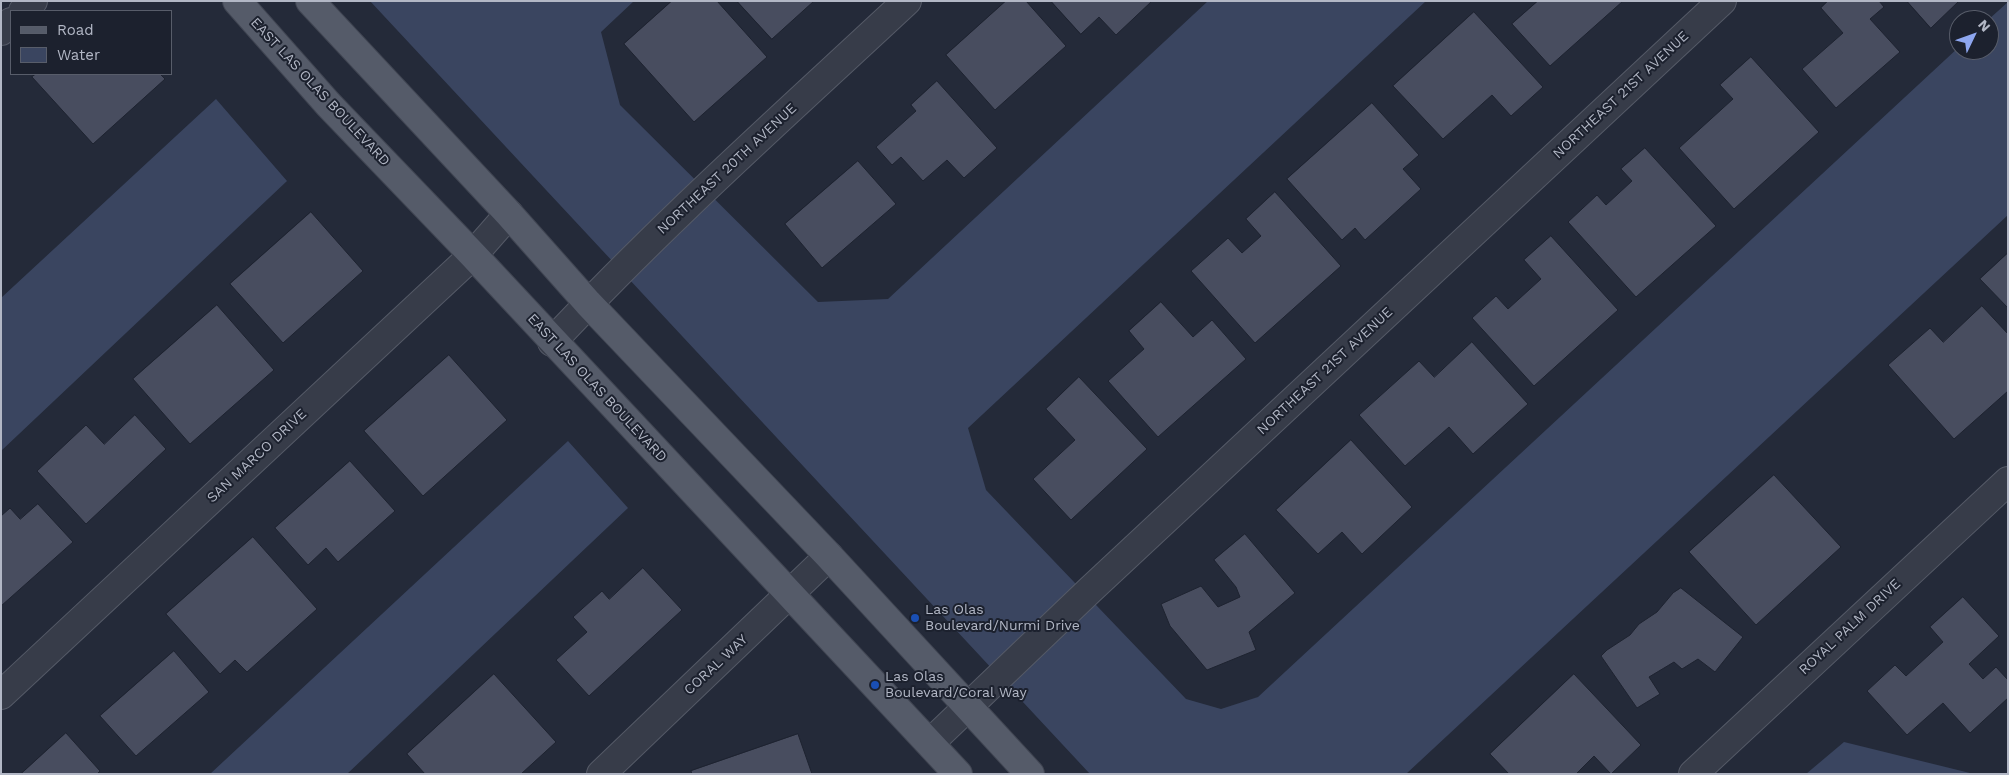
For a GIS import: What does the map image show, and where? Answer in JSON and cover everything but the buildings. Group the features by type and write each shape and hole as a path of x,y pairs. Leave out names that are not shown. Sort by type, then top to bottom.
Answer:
{"main road":[{"name":"EAST LAS OLAS BOULEVARD","path":"237,1 328,104 473,255 552,342 791,594 958,774"},
{"path":"310,1 509,214 588,304 829,556 1030,774"}],"street":[{"path":"23,10 33,1"},
{"name":"NORTHEAST 20TH AVENUE","path":"552,342 610,280 717,177 907,1"},
{"name":"NORTHEAST 21ST AVENUE","path":"930,743 1090,590 1722,1"},
{"name":"SAN MARCO DRIVE","path":"1,695 473,255 509,214"},
{"name":"ROYAL PALM DRIVE","path":"1693,774 2008,481"},
{"name":"CORAL WAY","path":"601,774 829,556"}],"water":[{"path":"370,1 634,1 601,32 620,105 818,302 888,299 1208,1 1426,1 968,428 986,490 1186,699 1221,709 1258,697 1949,56 1949,60 1999,60 1999,10 2008,2 2008,215 1406,774 1090,774"},
{"path":"216,99 287,181 1,451 1,298"},
{"path":"568,441 628,508 347,774 210,774"},
{"path":"1844,742 1974,774 1806,774"}],"place":[{"name":"Las Olas Boulevard/Nurmi Drive","path":"915,618"},
{"name":"Las Olas Boulevard/Coral Way","path":"875,685"}]}
